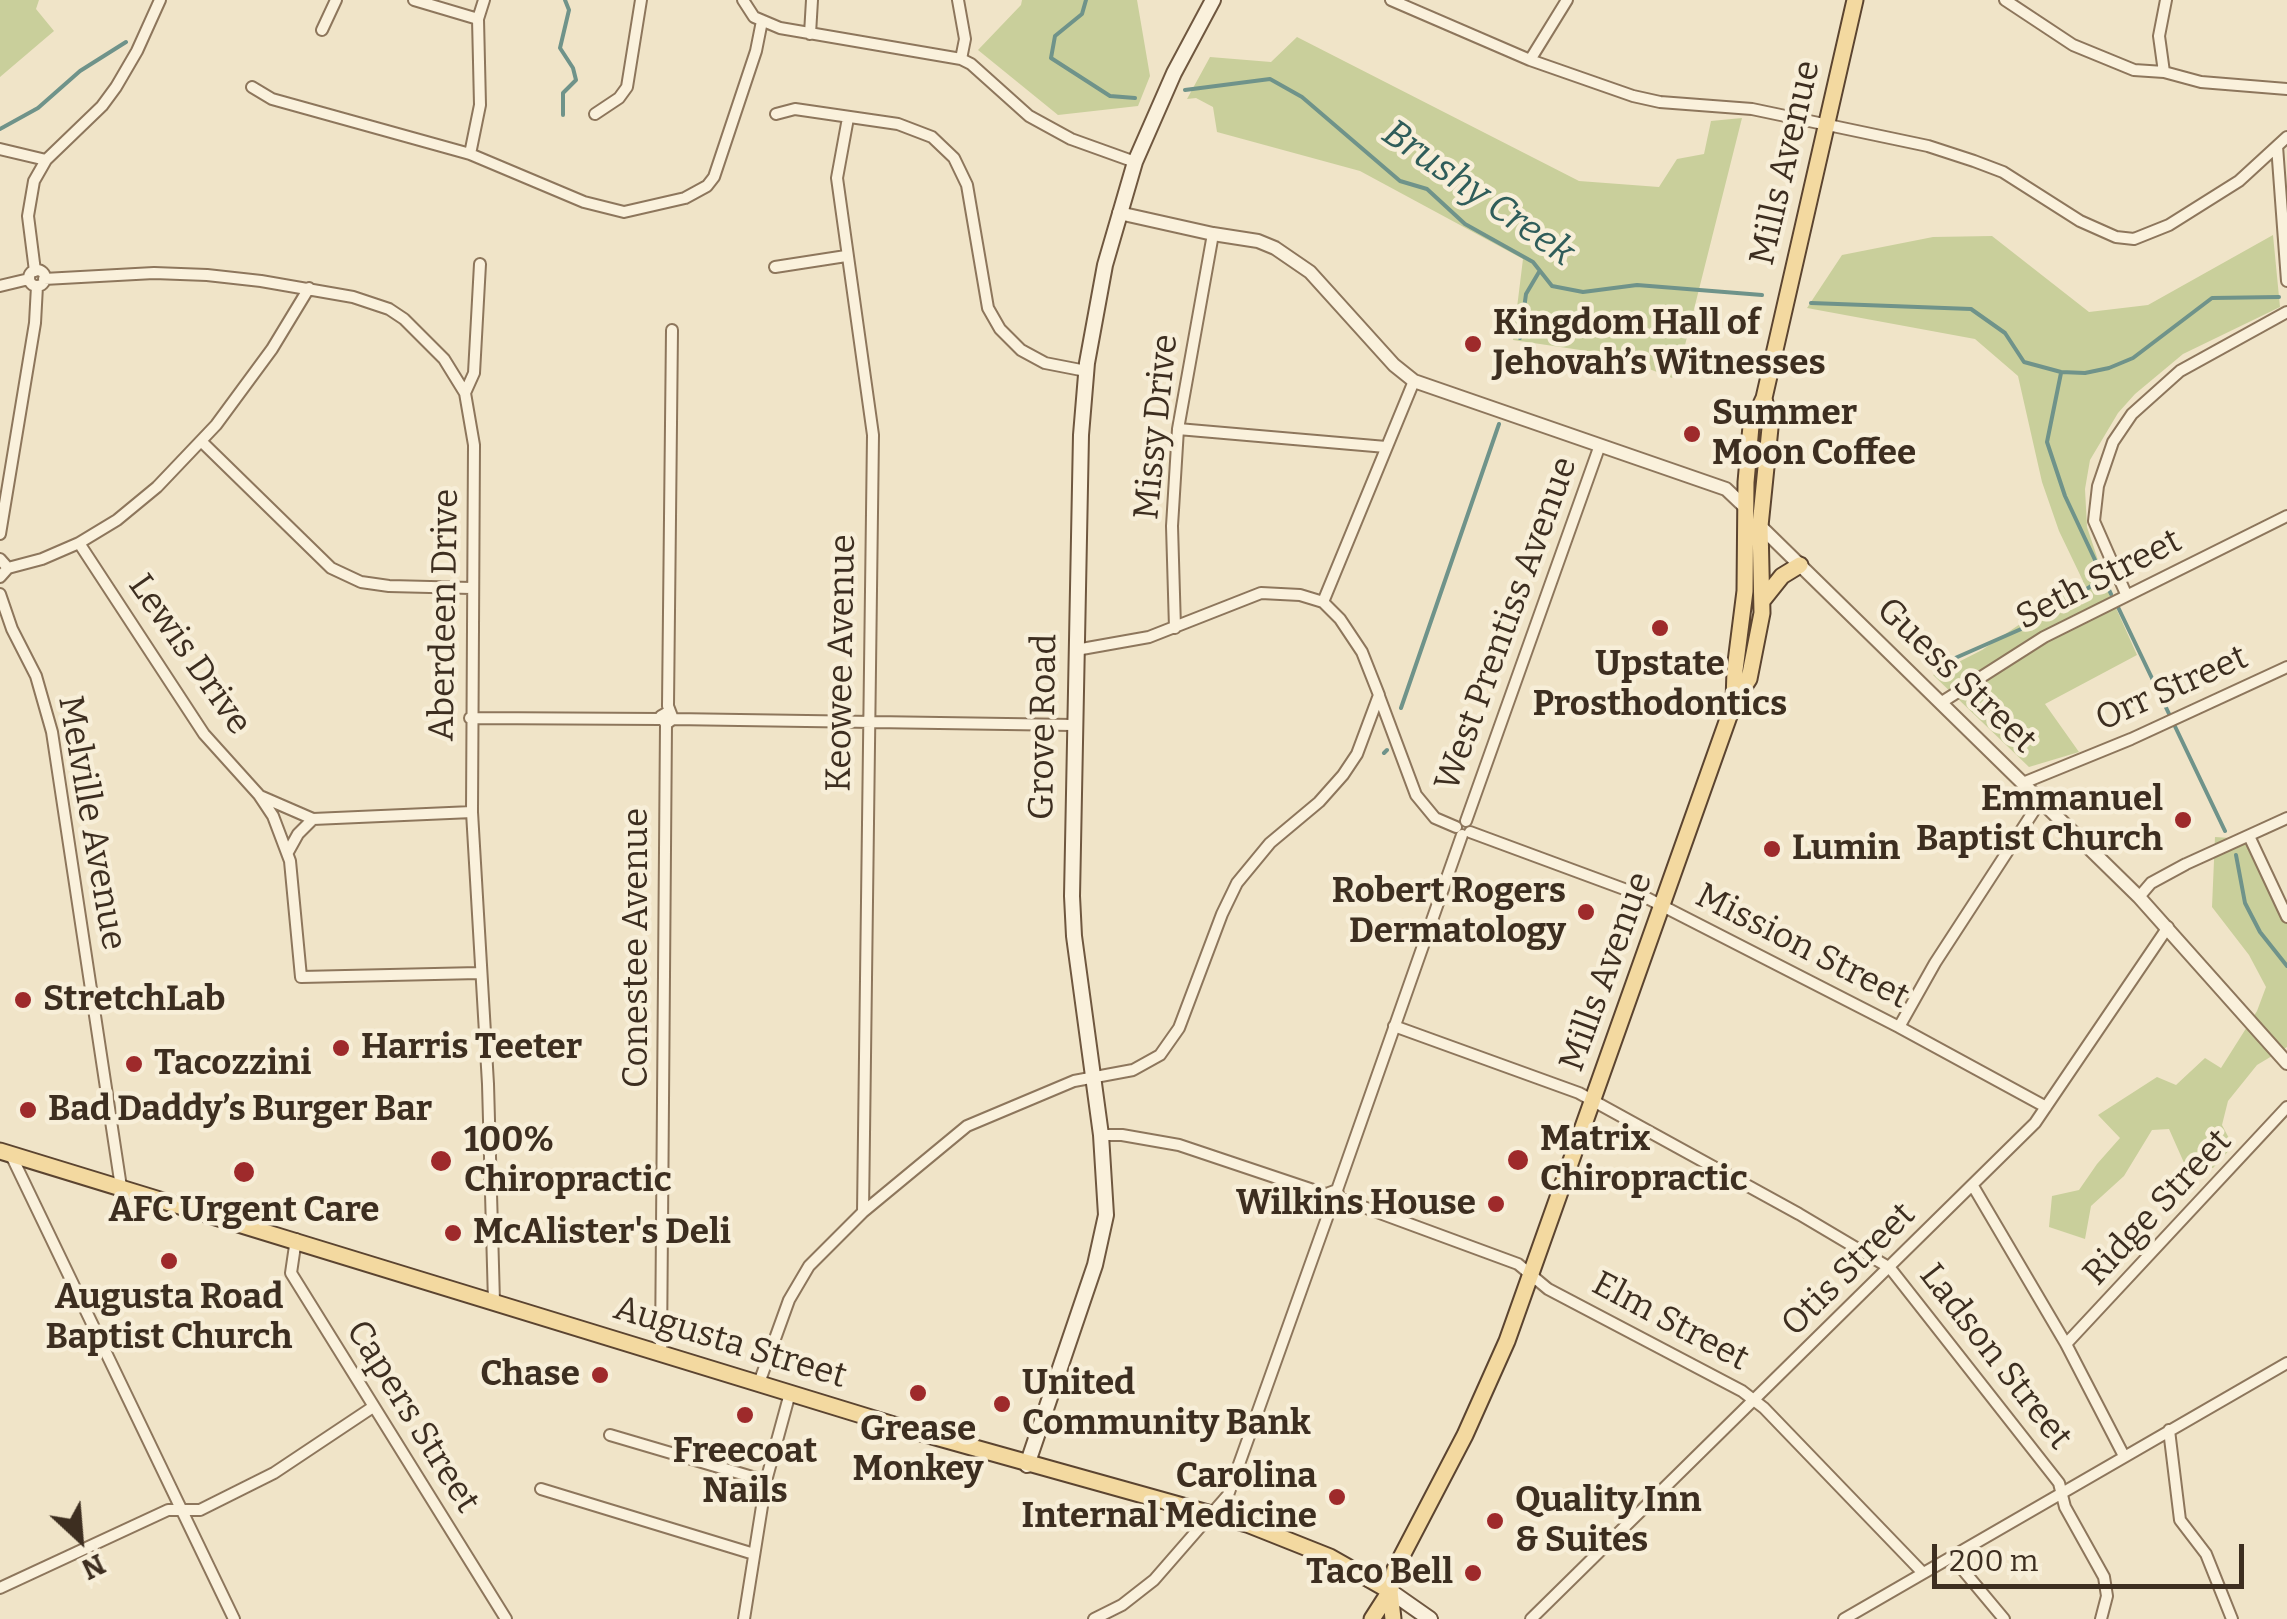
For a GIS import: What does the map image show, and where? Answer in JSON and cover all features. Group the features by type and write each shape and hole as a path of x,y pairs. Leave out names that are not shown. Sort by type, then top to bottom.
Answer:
{"main road":[{"name":"Grove Road","path":"1027,1465 1100,1247 1106,1215 1101,1135 1072,896 1080,435 1086,371 1094,312 1135,162 1174,73 1214,0"},
{"name":"Mills Avenue","path":"1734,702 1746,590 1751,426 1764,398 1855,0"},
{"name":"Mills Avenue","path":"1372,1619 1390,1590 1398,1562 1484,1394 1532,1276 1734,702 1749,679 1762,601 1760,526 1770,428 1764,398"},
{"path":"1762,601 1782,576 1800,565"},
{"name":"Augusta Street","path":"6,1153 1027,1465 1214,1514 1296,1542 1390,1590 1430,1619"},
{"path":"1390,1590 1393,1619"}],"street":[{"path":"0,534 36,323 36,279 28,216 34,181 46,160 102,106 116,87 138,51 160,0"},
{"path":"322,30 336,0"},
{"path":"414,0 478,19"},
{"path":"470,154 480,105 478,19 484,0"},
{"path":"595,114 627,88 640,0"},
{"path":"743,0 754,17 810,34 961,59 1029,116 1071,139 1135,162"},
{"path":"810,34 812,0"},
{"path":"958,0 965,39 961,59"},
{"path":"1391,0 1530,60 1633,96 1660,102 1752,109 1928,146 1974,160 2004,172 2097,231 2130,239 2150,234 2200,207 2245,176 2287,137"},
{"path":"1530,60 1567,0"},
{"path":"2005,0 2050,32 2092,55 2134,70 2164,72 2201,82 2287,89"},
{"path":"2164,72 2160,36 2166,0"},
{"path":"252,87 272,99 470,154 615,212 638,210 697,193 714,176 762,21"},
{"path":"776,114 795,109 898,124 932,137 954,158 967,185 988,308 1000,328 1020,350 1045,364 1086,371"},
{"name":"Keowee Avenue","path":"848,118 836,178 872,435 863,1212"},
{"path":"2277,146 2287,281"},
{"path":"0,149 46,160"},
{"path":"1076,650 1149,637 1262,594 1300,594 1323,602 1414,381 1290,256 1258,241 1119,213"},
{"name":"Missy Drive","path":"1175,628 1172,526 1178,429 1213,234"},
{"path":"776,266 846,256"},
{"path":"466,393 474,373 480,264"},
{"name":"Aberdeen Drive","path":"0,286 36,279 154,273 309,288 389,309 431,345 466,393 474,445 472,812 488,1084 494,1302"},
{"path":"3,568 42,560 79,543 130,511 202,442 272,349 309,288"},
{"path":"2126,594 2094,520 2098,486 2113,442 2132,414 2180,370 2287,312"},
{"name":"Conestee Avenue","path":"661,1352 672,330"},
{"name":"Guess Street","path":"1414,381 1726,489 2138,897 2287,1063"},
{"path":"1178,429 1386,447"},
{"path":"202,442 331,568 361,582 471,588"},
{"name":"West Prentiss Avenue","path":"1094,1619 1122,1605 1154,1580 1228,1495 1600,444"},
{"name":"Seth Street","path":"1942,702 2044,637 2287,516"},
{"name":"Lewis Drive","path":"79,543 204,734 259,795"},
{"name":"Melville Avenue","path":"0,594 36,676 52,732 122,1187"},
{"name":"Mission Street","path":"1323,602 1352,635 1416,796 1435,818 1624,888 1899,1027 2046,1107"},
{"name":"Orr Street","path":"2023,783 2287,667"},
{"path":"759,1382 797,1284 820,1252 967,1126 1074,1081 1145,1065 1160,1055 1171,1042 1237,883 1270,843 1319,802 1343,775 1357,754 1378,695"},
{"path":"470,718 1073,725"},
{"path":"259,795 312,818 472,812"},
{"path":"259,795 288,852 301,977 479,973"},
{"path":"1899,1027 1935,962 2041,800"},
{"path":"288,852 312,818"},
{"path":"2138,897 2151,882 2287,818"},
{"path":"2249,836 2287,917"},
{"name":"Otis Street","path":"1530,1619 1973,1186 2046,1107 2168,928"},
{"name":"Ladson Street","path":"1394,1026 1593,1101 1890,1268 2059,1483 2065,1507 2104,1578 2107,1596 2101,1619"},
{"name":"Ridge Street","path":"2066,1344 2287,1107"},
{"name":"Elm Street","path":"1101,1135 1178,1145 1334,1196 1518,1264 1548,1289 1756,1400 1923,1573"},
{"path":"6,1153 234,1619"},
{"path":"1973,1186 2066,1344 2124,1456"},
{"name":"Capers Street","path":"296,1240 291,1274 506,1619"},
{"path":"1844,1619 2287,1363"},
{"path":"744,1619 766,1481 790,1392"},
{"path":"0,1588 168,1510 200,1510 274,1473 373,1407"},
{"path":"2169,1430 2180,1520 2206,1554 2232,1619"},
{"path":"610,1435 766,1481"},
{"path":"541,1489 754,1554"},
{"path":"1952,1558 2004,1619"}],"green space":[{"path":"0,0 39,0 36,9 54,31 0,77"},
{"path":"1022,0 1137,0 1150,76 1138,106 1058,115 978,50"},
{"path":"1297,37 1579,181 1659,187 1677,159 1704,154 1711,121 1742,118 1683,353 1672,378 1614,355 1513,340 1523,259 1360,171 1217,132 1213,107 1196,98 1187,99 1210,57 1271,62"},
{"path":"2273,235 2280,307 2183,354 2118,413 2090,460 2085,489 2087,527 2108,590 2137,655 2045,704 2079,752 2029,767 1933,675 1982,650 2083,581 2059,531 2042,482 2018,376 1975,339 1807,308 1842,255 1933,237 1992,236 2089,312 2148,305"},
{"path":"2215,837 2246,839 2287,909 2287,1047 2257,1065 2228,1101 2222,1125 2233,1146 2213,1168 2185,1165 2169,1129 2152,1130 2124,1176 2091,1206 2085,1239 2049,1227 2052,1196 2079,1190 2120,1138 2098,1115 2157,1077 2176,1085 2205,1058 2221,1068 2257,1011 2266,987 2249,955 2212,907"}],"waterway":[{"path":"563,115 563,93 576,80 560,48 569,10 565,0"},
{"name":"Brushy Creek","path":"1086,0 1082,14 1055,36 1051,58 1110,96 1135,98"},
{"path":"0,129 38,108 80,71 126,42"},
{"name":"Brushy Creek","path":"1185,90 1270,79 1302,97 1400,181 1427,189 1465,224 1533,262 1552,286 1583,292 1637,285 1762,295"},
{"path":"1520,338 1526,294 1539,272"},
{"name":"Brushy Creek","path":"1811,303 1971,309 2005,333 2024,362 2061,372 2085,373 2133,358 2212,298 2279,297"},
{"path":"2061,373 2047,442 2065,496 2111,594"},
{"path":"1401,708 1499,424"},
{"path":"1937,666 2028,626 2104,578"},
{"path":"2117,605 2225,831"},
{"path":"1384,753 1387,750"},
{"path":"2236,855 2245,903 2260,932 2287,966"}],"place":[{"name":"Kingdom Hall of Jehovah’s Witnesses","path":"1473,344"},
{"name":"Summer Moon Coffee","path":"1692,434"},
{"name":"Upstate Prosthodontics","path":"1660,628"},
{"name":"Emmanuel Baptist Church","path":"2183,820"},
{"name":"Lumin","path":"1772,849"},
{"name":"Robert Rogers Dermatology","path":"1586,912"},
{"name":"StretchLab","path":"23,1000"},
{"name":"Harris Teeter","path":"341,1048"},
{"name":"Tacozzini","path":"134,1064"},
{"name":"Bad Daddy’s Burger Bar","path":"28,1110"},
{"name":"Matrix Chiropractic","path":"1518,1160"},
{"name":"100% Chiropractic","path":"441,1161"},
{"name":"AFC Urgent Care","path":"244,1172"},
{"name":"Wilkins House","path":"1496,1204"},
{"name":"McAlister's Deli","path":"453,1233"},
{"name":"Augusta Road Baptist Church","path":"169,1261"},
{"name":"Chase","path":"600,1375"},
{"name":"Grease Monkey","path":"918,1393"},
{"name":"United Community Bank","path":"1002,1404"},
{"name":"Freecoat Nails","path":"745,1415"},
{"name":"Carolina Internal Medicine","path":"1337,1497"},
{"name":"Quality Inn & Suites","path":"1495,1521"},
{"name":"Taco Bell","path":"1473,1573"}]}
